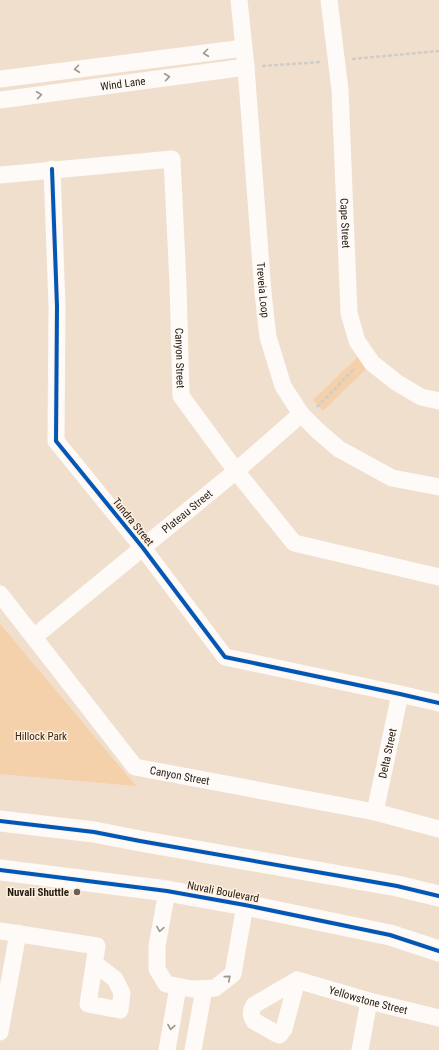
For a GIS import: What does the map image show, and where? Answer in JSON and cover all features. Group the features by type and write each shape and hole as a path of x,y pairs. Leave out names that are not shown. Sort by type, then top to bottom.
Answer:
{"street":[{"name":"Treveia Loop","path":"239,0 246,67 263,292 268,337 283,386 303,417 339,449 392,478 439,487"},
{"name":"Cape Street","path":"329,0 340,90 349,313 357,341 372,363 396,382 421,397 439,401"},
{"name":"Wind Lane","path":"0,79 244,48"},
{"name":"Wind Lane","path":"0,100 246,67"},
{"name":"Canyon Street","path":"0,175 172,159 178,284 181,396 236,470 294,543 439,578"},
{"name":"Tundra Street","path":"52,169 57,306 56,441 142,548 225,657 439,703"},
{"name":"Plateau Street","path":"34,637 236,470 303,417"},
{"name":"Canyon Street","path":"0,594 135,767 376,812 439,829"},
{"name":"Delta Street","path":"376,812 400,694"},
{"path":"0,821 94,832 390,884 439,896"},
{"name":"Nuvali Boulevard","path":"0,870 167,890 390,935 439,951"},
{"path":"167,890 157,946 157,969 166,984 192,990 215,988 233,974 245,905"},
{"path":"0,931 97,946 94,963"},
{"path":"0,1032 2,1007 18,933"},
{"name":"Yellowstone Street","path":"297,980 369,1001 439,1018"},
{"path":"167,1050 178,987"},
{"path":"193,1050 204,988"},
{"path":"360,1050 369,1001"}],"path":[{"path":"303,417 367,356"}],"green space":[{"path":"360,355 368,367 323,411 313,400"},
{"name":"Hillock Park","path":"0,624 136,786 0,774"}],"cycle path":[{"path":"52,169 57,306 56,441 143,548 225,657 439,703"},
{"path":"0,821 94,832 397,886 439,896"},
{"path":"0,870 167,891 245,905 390,935 439,951"}],"place":[{"name":"Nuvali Shuttle","path":"77,892"}]}
